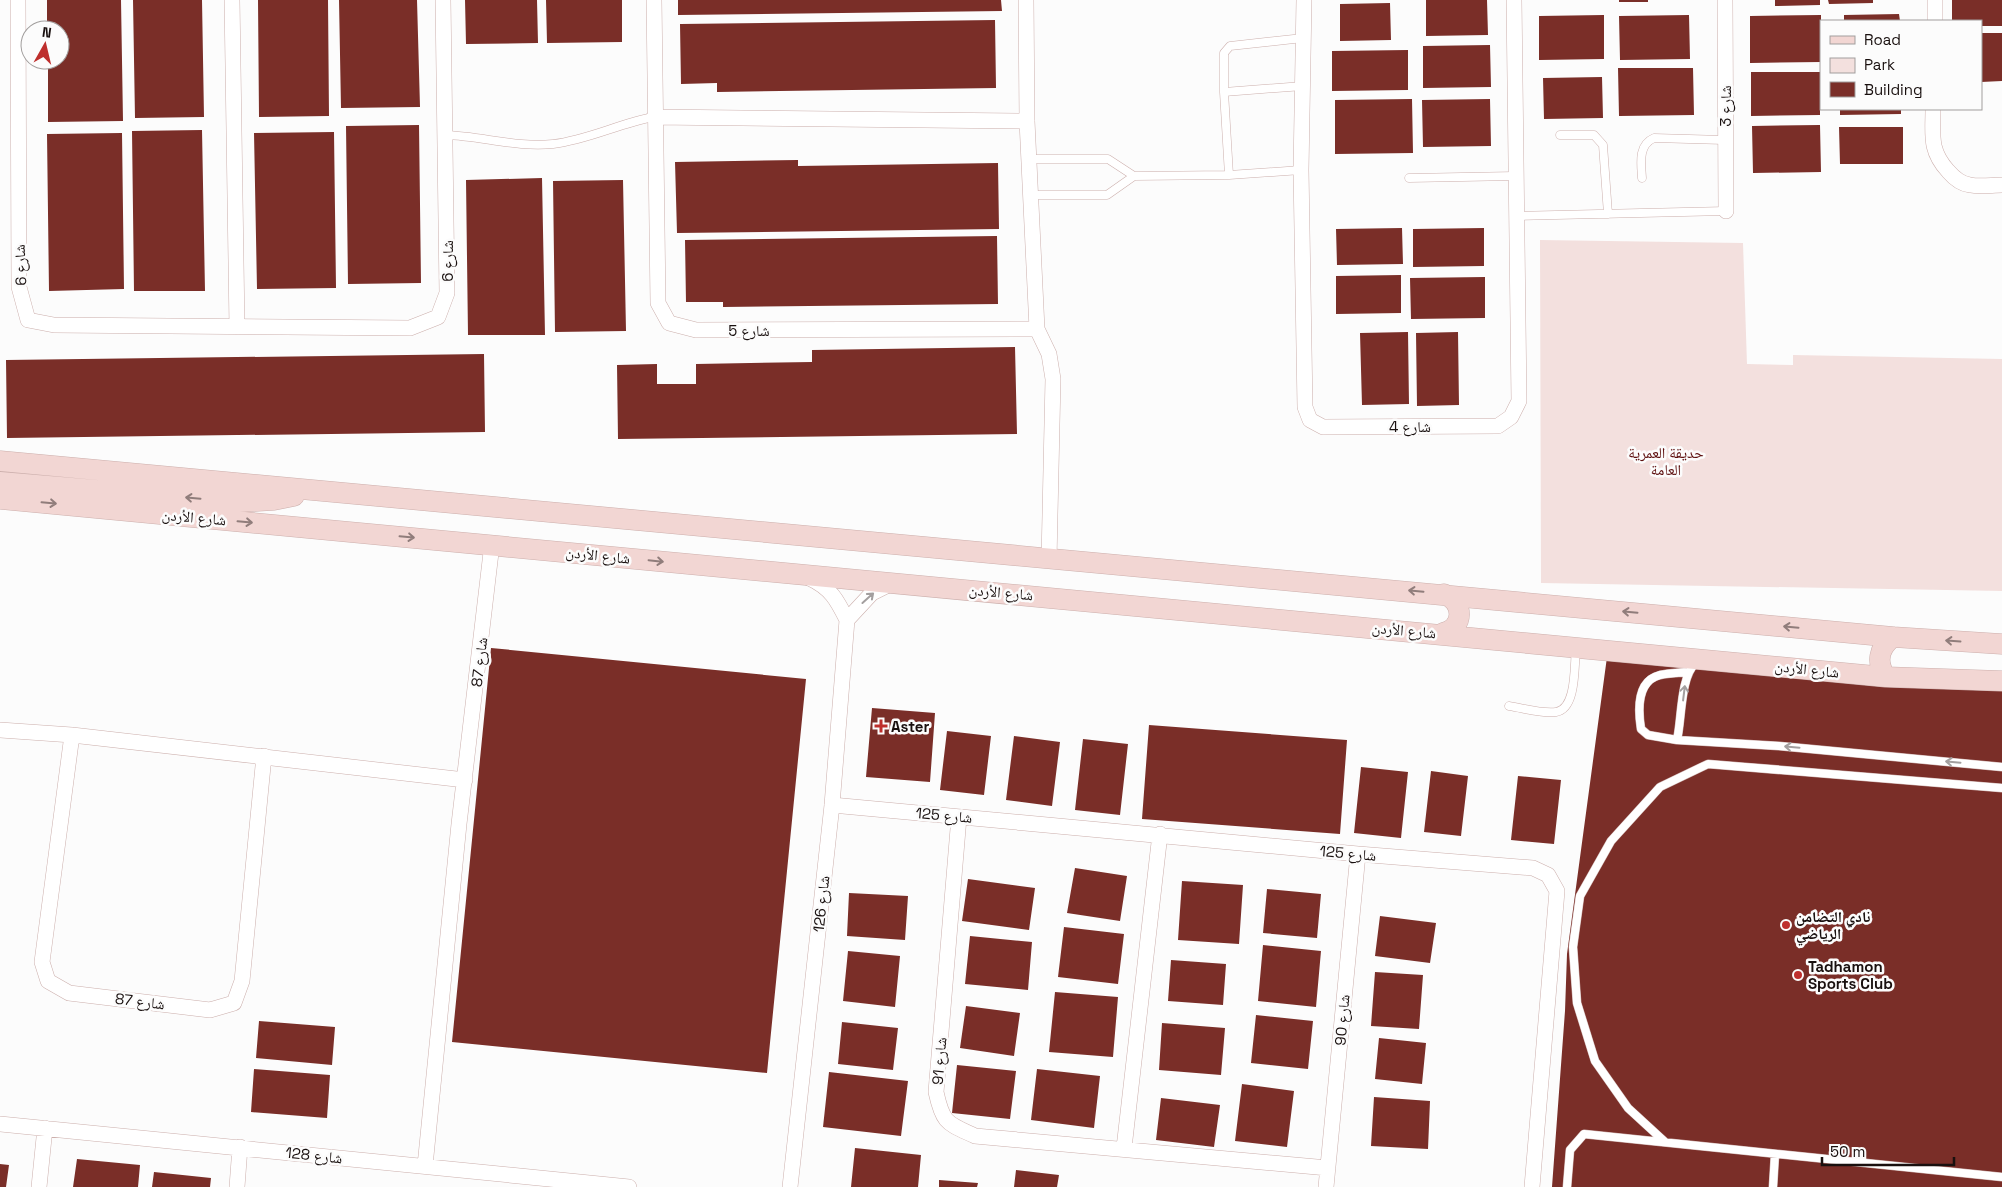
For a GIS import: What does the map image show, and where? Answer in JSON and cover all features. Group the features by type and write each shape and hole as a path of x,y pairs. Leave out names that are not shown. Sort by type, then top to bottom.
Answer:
{"main road":[{"path":"0,461 1049,560 1444,594 1893,637 2002,644"},
{"path":"0,482 239,502 274,500 310,490"},
{"name":"شارع الأردن","path":"0,499 1703,658 1886,677 2002,681"},
{"path":"1443,634 1454,628 1460,617 1455,600 1444,594"},
{"path":"1886,677 1882,671 1879,656 1884,645 1893,637"}],"street":[{"name":"شارع 6","path":"18,0 19,287 28,320 54,325 410,328 438,317 447,294 443,0"},
{"path":"232,0 237,327"},
{"name":"شارع 5","path":"654,0 654,117 658,303 669,323 696,330 1037,329"},
{"path":"1026,0 1027,121 1037,329 1049,354 1053,379 1049,560"},
{"name":"شارع 4","path":"1304,0 1301,170 1305,407 1310,420 1324,427 1498,426 1511,417 1518,402 1514,0"},
{"name":"شارع 3","path":"1725,0 1724,140 1726,211"},
{"path":"1935,0 1935,20"},
{"path":"1933,110 1932,143 1936,157 1955,180 1970,185 2002,185"},
{"path":"654,117 1027,121"},
{"name":"شارع 87","path":"425,1166 465,780 492,544"},
{"path":"803,575 824,585 836,599 847,620 872,593 894,582"},
{"name":"شارع 126","path":"790,1187 832,805 847,620"},
{"path":"0,730 72,734 465,780"},
{"name":"شارع 87","path":"72,734 42,962 48,981 69,993 210,1010 234,1002 242,981 264,756"},
{"name":"شارع 125","path":"832,805 1160,834 1358,854 1533,868 1548,875 1557,891 1532,1187"},
{"name":"شارع 91","path":"959,817 936,1092 940,1110 948,1124 975,1136 1124,1148 1328,1168"},
{"path":"1124,1148 1160,834"},
{"name":"شارع 90","path":"1326,1187 1358,854"},
{"name":"شارع 128","path":"0,1124 629,1187"},
{"path":"39,1187 45,1128"},
{"path":"237,1187 240,1147"}],"lane":[{"path":"1229,175 1224,92 1224,53 1230,46 1303,38"},
{"path":"1224,92 1303,86"},
{"path":"446,135 475,136 521,144 554,144 654,117"},
{"path":"1560,135 1594,135 1604,145 1608,214"},
{"path":"1642,178 1641,154 1648,140 1654,138 1724,140"},
{"path":"1029,159 1108,159 1134,176 1229,175 1301,170"},
{"path":"1030,195 1107,195 1134,176"},
{"path":"1409,178 1516,176"},
{"path":"1516,216 1726,211"},
{"path":"1509,706 1556,712 1566,708 1571,699 1576,647"},
{"path":"1703,658 1688,672 1659,675 1648,682 1639,699 1641,729 1648,735 1677,740 1779,746 2002,767"},
{"path":"1677,740 1688,672"},
{"path":"1665,1142 1628,1108 1595,1061 1577,1003 1573,947 1580,896 1610,841 1660,787 1708,764 2002,788"},
{"path":"1566,1187 1570,1150 1584,1134 2002,1177"},
{"path":"1773,1187 1775,1154"}],"green space":[{"name":"حديقة العمرية العامة","path":"1540,240 1743,243 1747,364 1793,365 1793,355 2002,359 2002,591 1541,583"}],"building":[{"path":"47,0 121,0 123,121 48,122 48,70 70,70 70,20 47,20"},
{"path":"133,0 202,0 204,117 135,118"},
{"path":"258,0 328,0 329,116 259,117"},
{"path":"339,0 417,0 420,107 341,108"},
{"path":"465,0 537,0 538,43 466,44"},
{"path":"546,0 622,0 622,42 547,43"},
{"path":"678,0 1001,0 1002,11 678,15"},
{"path":"1426,0 1487,0 1488,35 1426,36"},
{"path":"1619,0 1648,0 1648,2 1619,2"},
{"path":"1775,0 1820,0 1820,5 1775,6"},
{"path":"1828,0 1873,0 1873,3 1829,4"},
{"path":"1952,0 2002,0 2002,26 1982,26 1982,20 1952,20"},
{"path":"1390,3 1391,40 1340,41 1340,4"},
{"path":"1899,14 1900,20 1844,20 1844,15"},
{"path":"1604,15 1604,59 1539,60 1539,16"},
{"path":"1689,15 1690,59 1620,60 1619,16"},
{"path":"1821,15 1820,62 1750,63 1750,16"},
{"path":"995,20 996,88 717,92 717,83 681,84 680,24"},
{"path":"1982,33 2002,33 2002,81 1982,82"},
{"path":"1490,45 1491,87 1423,88 1423,46"},
{"path":"1408,50 1408,90 1332,91 1332,51"},
{"path":"1618,68 1693,68 1694,115 1619,116"},
{"path":"1751,72 1820,72 1820,115 1751,116"},
{"path":"1602,77 1603,118 1544,119 1543,78"},
{"path":"1412,99 1413,153 1335,154 1335,100"},
{"path":"1490,99 1491,146 1423,147 1422,100"},
{"path":"1840,110 1901,110 1901,114 1840,115"},
{"path":"419,125 421,283 348,284 346,126"},
{"path":"1820,125 1821,172 1753,173 1752,126"},
{"path":"1839,127 1903,127 1903,164 1840,164"},
{"path":"202,130 205,291 134,291 132,131"},
{"path":"334,132 336,288 257,289 254,133"},
{"path":"122,133 124,289 49,291 47,134"},
{"path":"798,160 798,166 998,163 999,229 677,233 675,162"},
{"path":"542,178 545,335 468,335 466,180"},
{"path":"623,180 626,331 555,332 553,181"},
{"path":"1402,228 1403,264 1337,265 1336,229"},
{"path":"1484,228 1484,266 1413,267 1413,229"},
{"path":"997,236 998,304 723,307 723,302 686,302 685,240"},
{"path":"1401,275 1401,313 1336,314 1336,276"},
{"path":"1485,277 1485,318 1411,319 1410,278"},
{"path":"1408,332 1409,404 1362,405 1360,333"},
{"path":"1458,332 1459,405 1417,406 1416,333"},
{"path":"1015,347 1017,434 618,439 617,365 657,364 657,384 696,384 696,364 812,362 812,350"},
{"path":"484,354 485,432 7,438 6,360"},
{"path":"491,648 806,679 767,1073 452,1042"},
{"name":"Tadhamon Sports Club","path":"1607,657 2002,679 2002,1187 1552,1187 1565,1011 1567,954"},
{"path":"872,708 935,713 930,782 866,777"},
{"path":"1149,725 1347,740 1340,834 1142,819"},
{"path":"947,731 991,736 984,795 940,790"},
{"path":"1014,736 1060,742 1052,806 1006,800"},
{"path":"1083,739 1128,744 1120,815 1075,810"},
{"path":"1361,767 1408,772 1401,838 1354,833"},
{"path":"1431,771 1468,776 1461,836 1424,832"},
{"path":"1518,776 1561,780 1554,844 1511,840"},
{"path":"1075,868 1127,876 1120,921 1067,913"},
{"path":"968,879 1035,888 1029,930 962,921"},
{"path":"1182,881 1243,885 1239,944 1178,940"},
{"path":"1267,889 1321,894 1317,938 1263,933"},
{"path":"849,893 908,896 905,940 847,936"},
{"path":"1380,916 1436,923 1430,963 1375,956"},
{"path":"1064,927 1124,934 1118,984 1058,977"},
{"path":"970,936 1032,942 1028,990 965,984"},
{"path":"1263,945 1321,951 1316,1007 1258,1001"},
{"path":"848,951 900,956 895,1007 843,1001"},
{"path":"1171,960 1226,964 1223,1005 1168,1001"},
{"path":"1375,972 1423,975 1419,1029 1371,1026"},
{"path":"1055,992 1118,997 1113,1057 1049,1052"},
{"path":"966,1006 1020,1013 1014,1056 960,1048"},
{"path":"1256,1015 1313,1021 1308,1069 1251,1063"},
{"path":"259,1021 335,1027 332,1065 256,1058"},
{"path":"842,1022 898,1028 893,1070 838,1064"},
{"path":"1162,1023 1225,1028 1221,1075 1159,1070"},
{"path":"1379,1038 1426,1043 1422,1084 1375,1079"},
{"path":"957,1065 1016,1071 1010,1119 952,1113"},
{"path":"254,1069 330,1075 327,1118 251,1112"},
{"path":"1037,1069 1100,1076 1094,1128 1031,1120"},
{"path":"829,1072 908,1081 901,1136 823,1127"},
{"path":"1242,1084 1294,1091 1287,1147 1235,1141"},
{"path":"1374,1097 1430,1101 1428,1149 1371,1146"},
{"path":"1161,1098 1220,1105 1214,1147 1156,1140"},
{"path":"855,1148 921,1155 918,1187 851,1187"},
{"path":"77,1159 140,1165 138,1187 73,1187"},
{"path":"0,1164 9,1165 6,1187 0,1187"},
{"path":"1016,1170 1059,1175 1057,1187 1014,1187"},
{"path":"154,1172 211,1178 210,1187 152,1187"},
{"path":"939,1180 978,1183 977,1187 939,1187"}],"place":[{"name":"Aster","path":"881,726"},
{"name":"نادي التضامن الرياضي","path":"1786,925"},
{"name":"Tadhamon Sports Club","path":"1798,975"}]}
